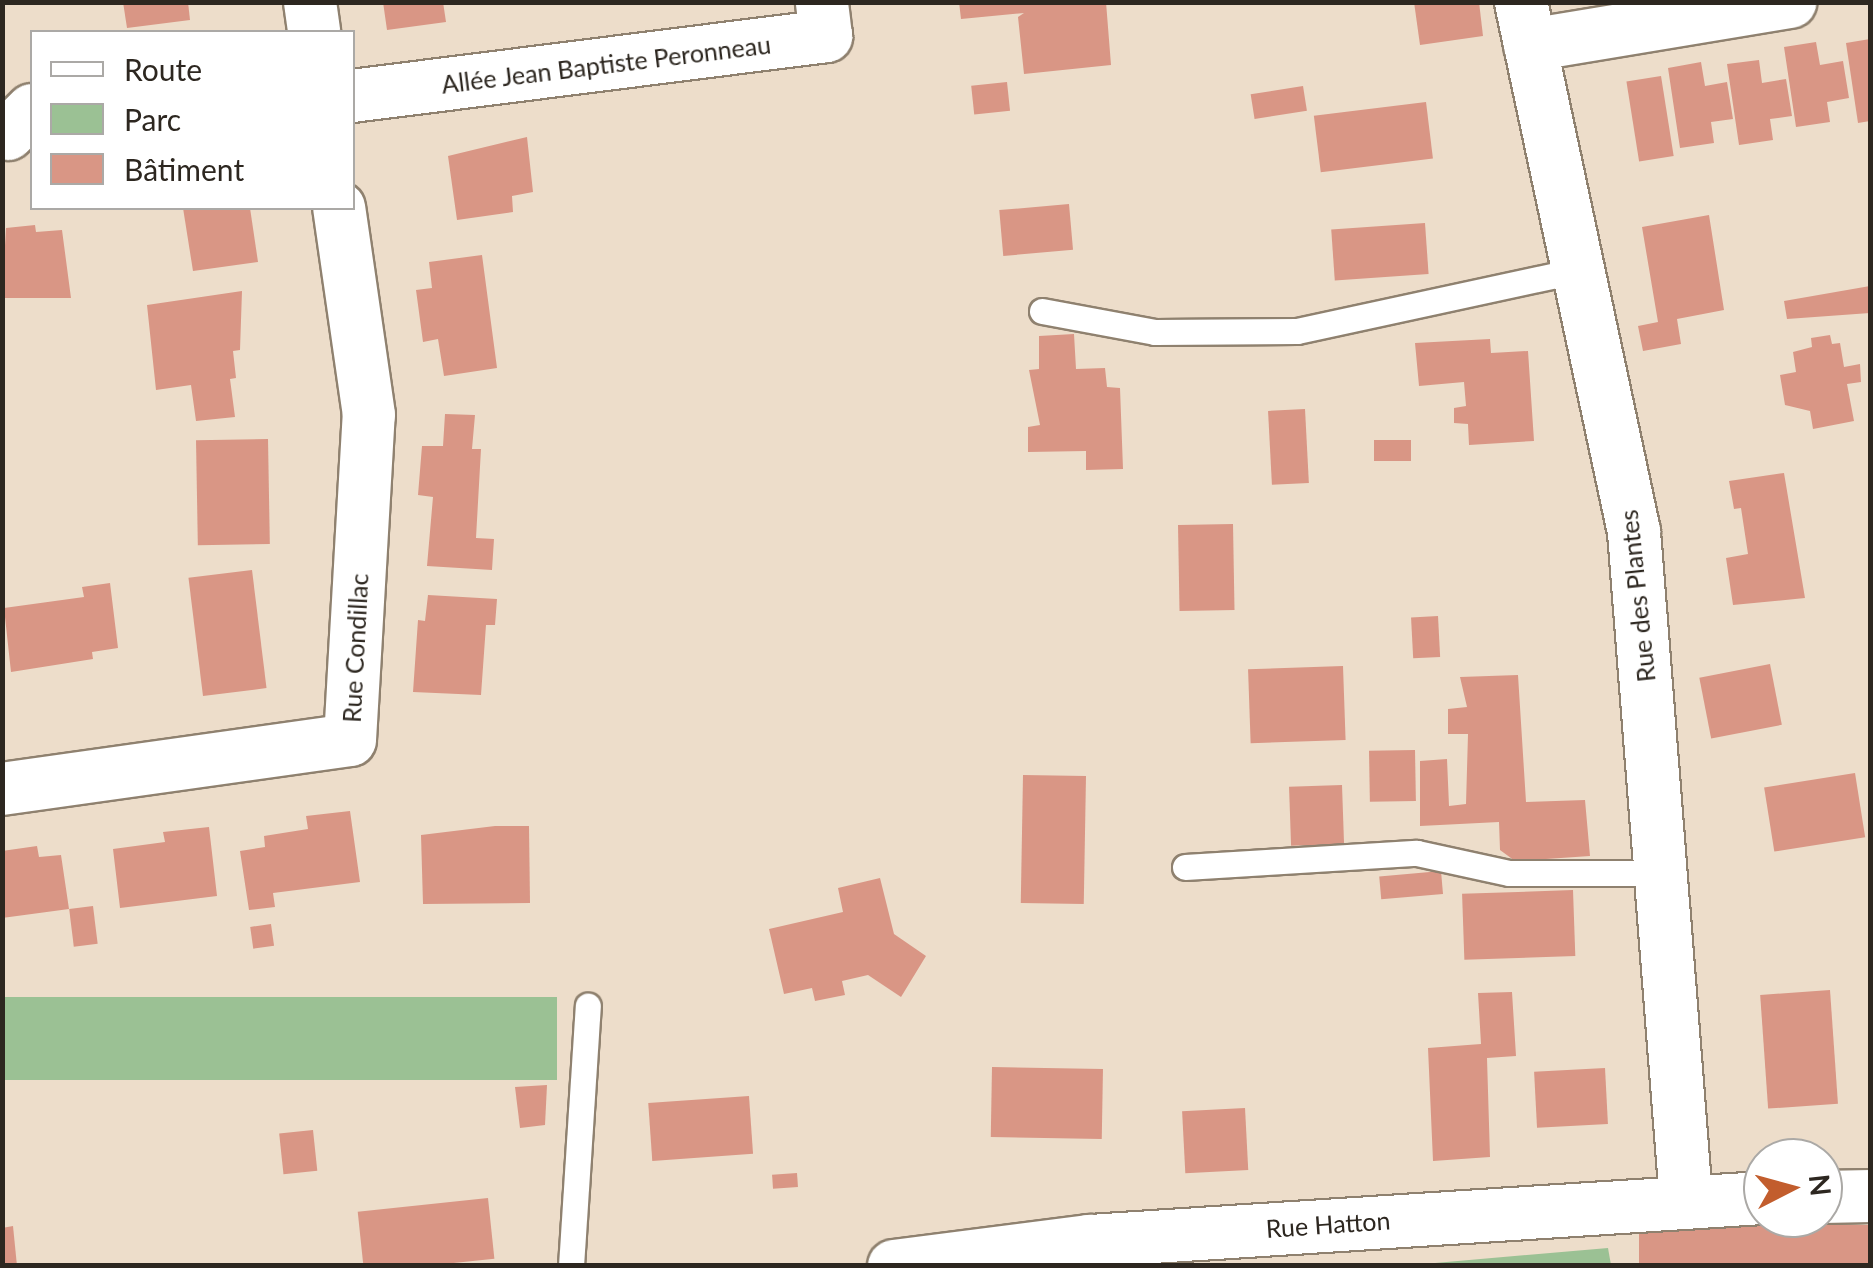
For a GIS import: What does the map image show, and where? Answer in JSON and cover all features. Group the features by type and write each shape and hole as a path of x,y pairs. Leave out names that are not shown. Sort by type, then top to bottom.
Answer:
{"street":[{"path":"310,2 314,30"},
{"name":"Allée Jean Baptiste Peronneau","path":"355,96 826,36 822,2"},
{"path":"1525,24 1790,2"},
{"name":"Rue des Plantes","path":"1525,24 1634,532 1686,1198"},
{"name":"Rue Condillac","path":"2,789 350,740 368,415 340,210"},
{"path":"1843,1197 1870,1196"},
{"name":"Rue Hatton","path":"894,1266 980,1260 1090,1241 1686,1198 1743,1198"}],"lane":[{"path":"1042,311 1155,332 1296,330 1580,270"},
{"path":"1185,867 1417,853 1509,874 1661,872"},
{"path":"571,1266 588,1006"}],"green space":[{"path":"2,997 557,997 557,1080 2,1080"},
{"path":"1608,1248 1611,1265 1435,1265 1435,1263"}],"building":[{"path":"123,2 188,2 190,20 127,28"},
{"path":"383,2 443,2 446,22 387,30"},
{"path":"959,2 1106,2 1111,65 1024,74 1018,17 1024,13 961,19"},
{"path":"1414,2 1479,2 1483,36 1420,45"},
{"path":"1870,39 1870,121 1858,123 1846,43"},
{"path":"1816,42 1820,65 1843,61 1849,98 1827,102 1830,122 1796,127 1784,47"},
{"path":"1759,60 1762,83 1786,79 1792,116 1770,119 1773,140 1739,145 1727,64"},
{"path":"1701,62 1705,86 1727,82 1733,119 1711,122 1714,143 1680,148 1668,68"},
{"path":"1661,76 1674,156 1639,161 1626,81"},
{"path":"1007,82 1010,111 974,115 971,86"},
{"path":"1303,86 1307,111 1255,119 1251,94"},
{"path":"1426,102 1433,159 1321,172 1314,116"},
{"path":"527,137 533,192 512,196 513,212 457,220 448,156"},
{"path":"1069,204 1073,250 1003,256 999,210"},
{"path":"183,210 250,210 258,262 193,271"},
{"path":"1709,215 1724,310 1677,319 1681,344 1643,351 1638,326 1658,322 1642,227"},
{"path":"1425,223 1429,274 1335,280 1331,230"},
{"path":"35,225 36,232 62,230 71,298 2,298 6,228"},
{"path":"482,255 497,368 444,376 438,339 423,342 416,290 432,288 429,262"},
{"path":"1870,286 1870,313 1787,319 1784,301"},
{"path":"242,291 240,350 233,351 236,378 230,379 235,417 196,421 191,385 156,390 147,305"},
{"path":"1074,334 1076,369 1105,368 1107,387 1120,388 1123,469 1086,470 1086,451 1028,452 1028,427 1040,425 1029,370 1039,369 1039,336"},
{"path":"1830,335 1832,344 1840,343 1844,367 1860,364 1861,382 1847,384 1854,421 1813,429 1810,411 1785,405 1780,375 1796,372 1793,352 1812,347 1811,338"},
{"path":"1490,339 1491,353 1528,351 1534,441 1469,445 1468,424 1454,423 1454,408 1466,406 1464,382 1419,386 1415,343"},
{"path":"1305,409 1309,483 1272,485 1268,411"},
{"path":"445,414 475,415 472,449 481,449 476,538 494,539 492,570 427,566 433,497 418,495 422,446 443,446"},
{"path":"268,439 270,544 198,545 196,440"},
{"path":"1374,440 1411,440 1411,461 1374,461"},
{"path":"1784,473 1805,598 1733,605 1726,558 1748,554 1741,508 1734,509 1729,481"},
{"path":"1233,524 1235,610 1180,611 1178,525"},
{"path":"252,570 267,688 203,696 188,578"},
{"path":"110,583 118,648 92,652 93,659 11,672 4,608 84,597 82,587"},
{"path":"428,595 497,599 495,625 486,625 481,695 413,692 418,620 425,621"},
{"path":"1438,616 1440,657 1413,658 1411,617"},
{"path":"1770,664 1782,725 1711,739 1699,678"},
{"path":"1343,666 1346,740 1251,743 1248,669"},
{"path":"1518,675 1526,802 1585,800 1590,856 1515,861 1500,850 1499,822 1420,826 1420,761 1447,759 1449,806 1466,804 1468,734 1448,734 1448,709 1467,707 1460,677"},
{"path":"1415,750 1416,801 1370,802 1369,751"},
{"path":"1855,773 1865,837 1774,852 1764,787"},
{"path":"1023,775 1086,776 1084,904 1021,903"},
{"path":"1342,785 1344,844 1291,846 1289,787"},
{"path":"350,811 360,882 273,893 275,907 249,910 240,851 265,847 264,836 308,829 306,816"},
{"path":"529,826 530,903 423,904 421,835"},
{"path":"209,827 217,896 120,908 113,849 165,842 163,832"},
{"path":"37,846 39,857 61,855 69,909 2,918 2,851"},
{"path":"1441,871 1443,894 1381,899 1379,876"},
{"path":"880,878 894,934 926,956 901,997 868,975 842,981 845,995 815,1001 812,988 784,994 769,929 843,912 838,888"},
{"path":"1573,890 1575,956 1464,960 1462,894"},
{"path":"93,906 98,944 74,947 69,909"},
{"path":"271,924 274,946 253,949 250,927"},
{"path":"1830,990 1838,1104 1768,1109 1760,995"},
{"path":"1512,992 1516,1056 1487,1058 1490,1157 1433,1161 1428,1048 1481,1044 1478,993"},
{"path":"992,1067 1103,1069 1102,1139 991,1137"},
{"path":"1605,1068 1608,1124 1537,1128 1534,1072"},
{"path":"547,1085 545,1125 520,1128 515,1087"},
{"path":"749,1096 753,1154 652,1161 648,1103"},
{"path":"1245,1108 1248,1170 1185,1173 1182,1111"},
{"path":"313,1130 317,1171 283,1174 279,1134"},
{"path":"797,1173 798,1187 773,1189 772,1175"},
{"path":"488,1198 494,1259 425,1266 363,1266 358,1212"},
{"path":"1639,1225 1743,1225 1743,1238 1843,1238 1843,1225 1870,1225 1870,1266 1639,1266"},
{"path":"13,1226 17,1266 2,1266 2,1228"}]}
